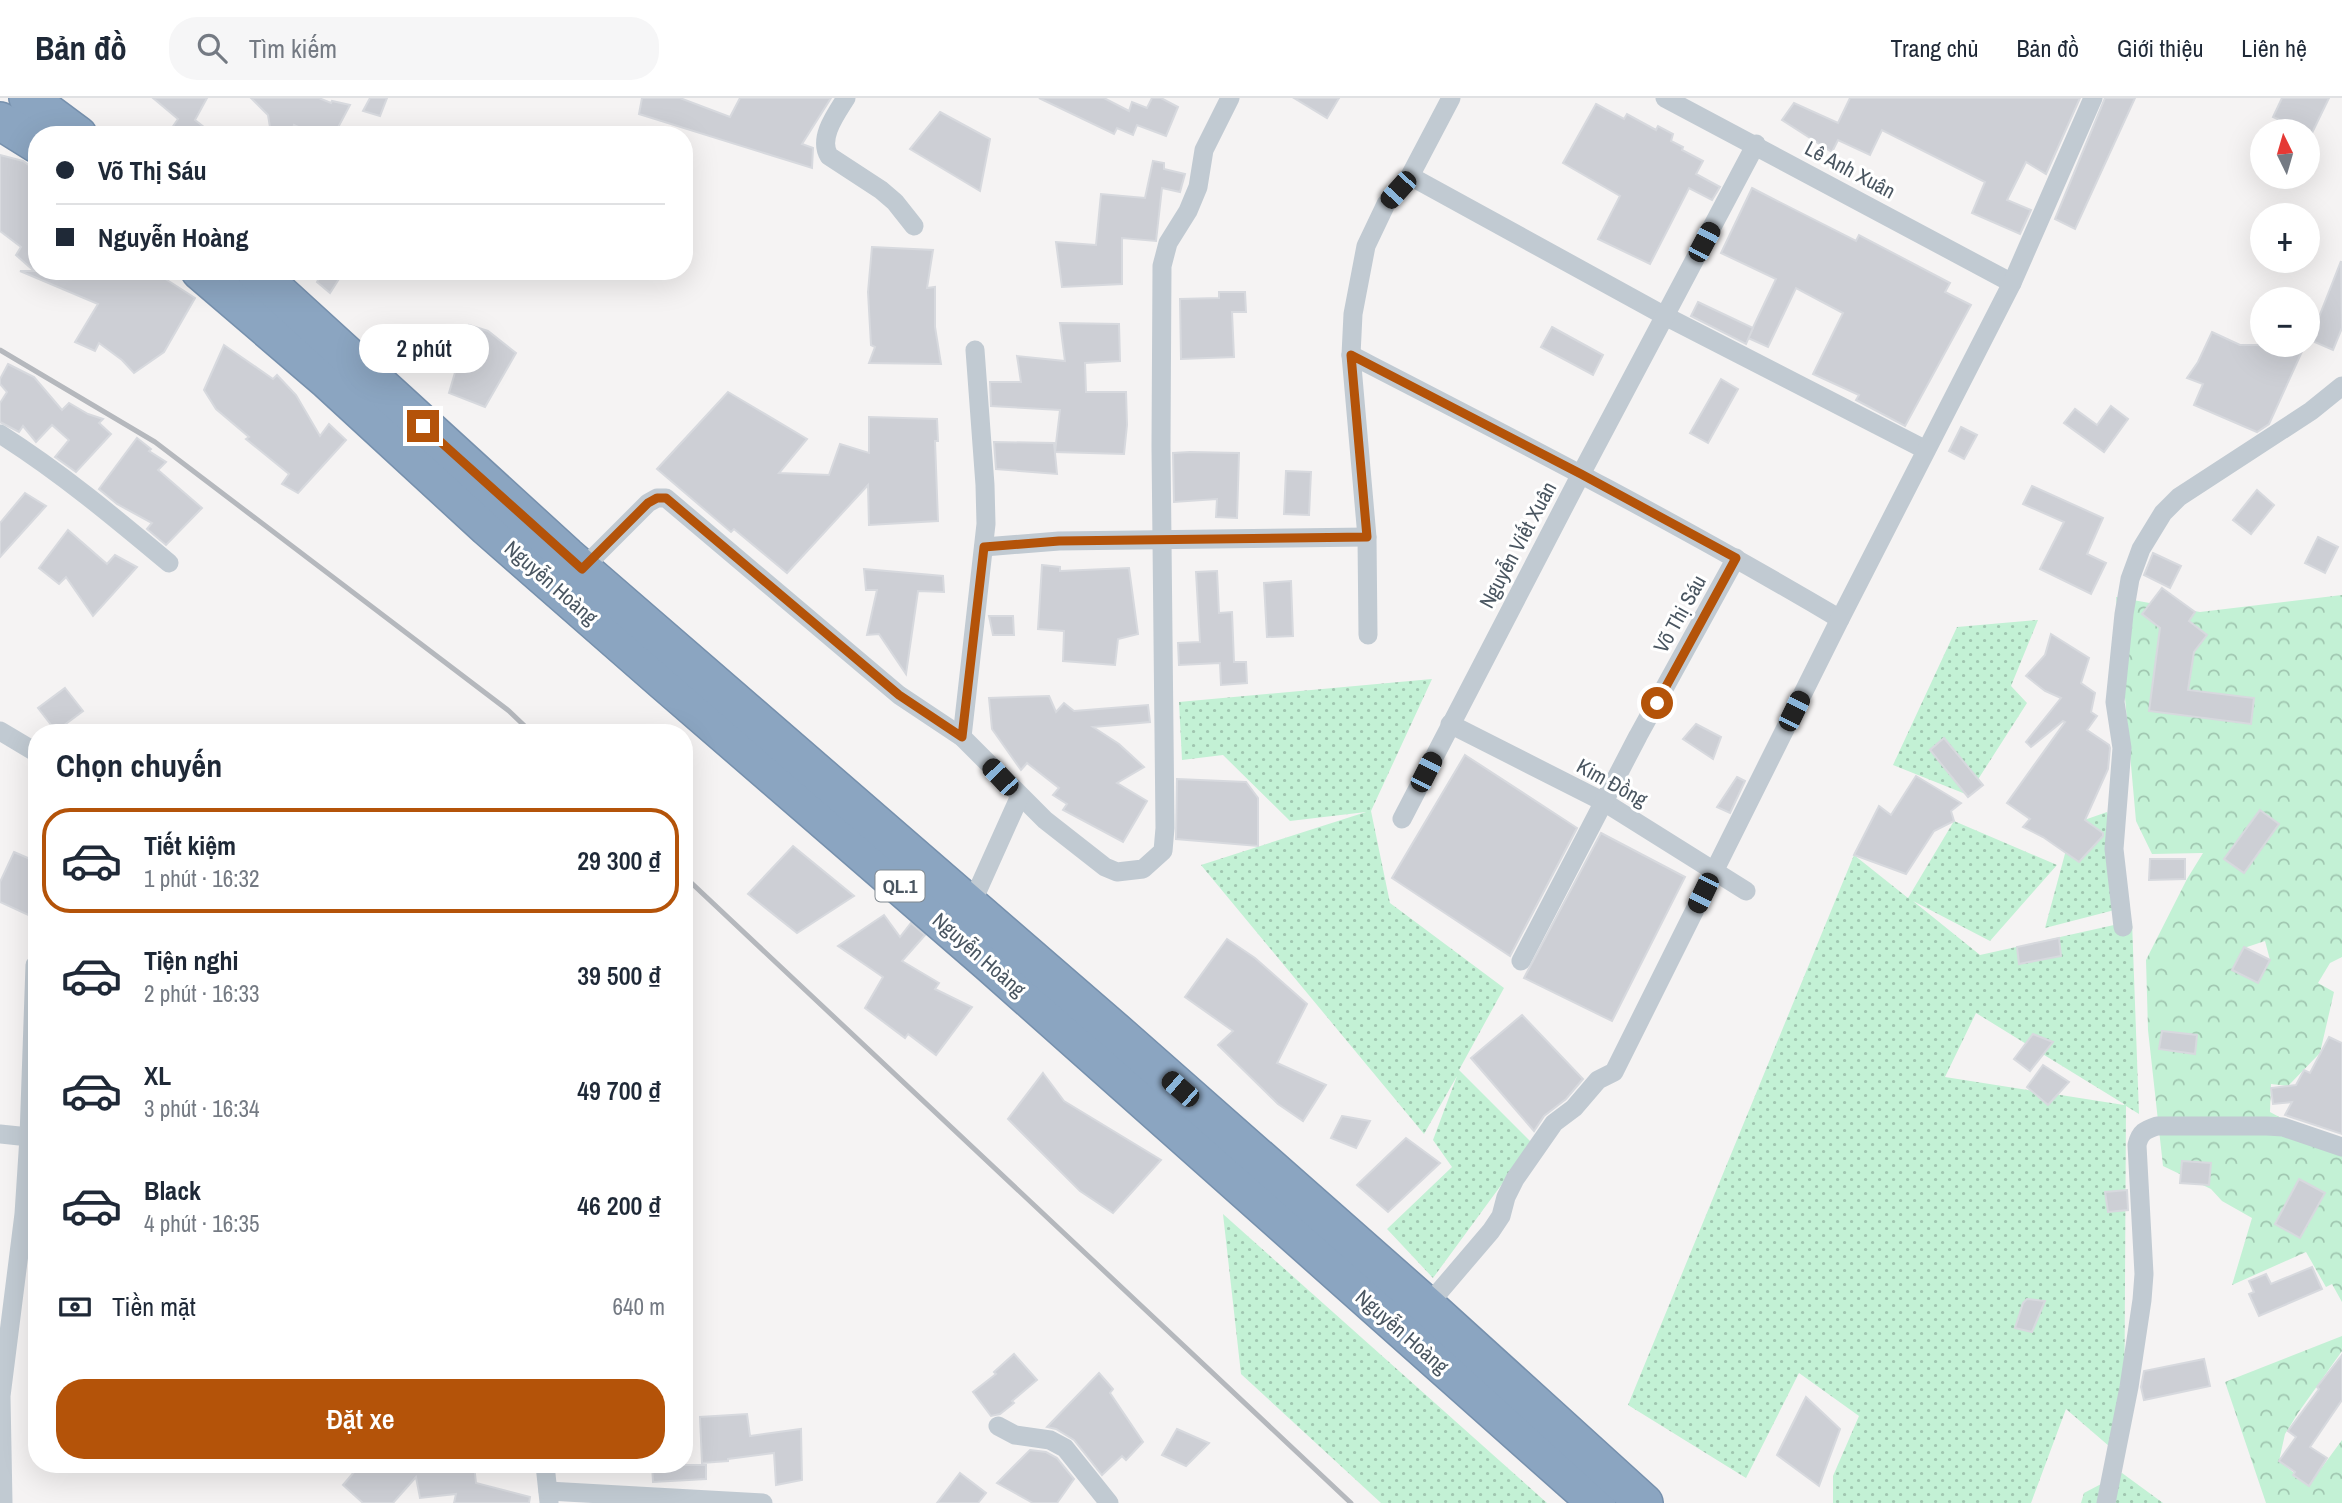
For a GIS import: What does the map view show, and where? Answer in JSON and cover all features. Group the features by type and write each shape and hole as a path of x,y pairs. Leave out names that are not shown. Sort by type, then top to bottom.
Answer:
{"highway":[{"path":"28,98 66,126"},
{"path":"0,121 28,138"},
{"name":"Nguyễn Hoàng","path":"210,280 326,379 663,681 988,962 1597,1503"},
{"name":"Nguyễn Hoàng","path":"265,280 582,569 971,905 1427,1306 1644,1503"}],"street":[{"path":"846,98 824,142 825,150 829,156 888,196 914,226"},
{"path":"582,569 648,503 657,498 666,498 899,695 962,737 1045,820 1104,867 1117,872 1143,869 1163,851 1165,828 1161,393 1163,254 1194,198 1204,150 1230,98"},
{"path":"1368,635 1367,537 1351,355 1353,314 1366,246 1385,204 1410,176 1451,98"},
{"name":"Lê Anh Xuân","path":"1665,98 1756,144 2012,283"},
{"path":"1427,1306 1491,1231 1515,1179 1554,1123 1574,1108 1598,1080 1614,1072 1840,619 2012,283 2093,98"},
{"name":"Nguyễn Viết Xuân","path":"1402,819 1756,144"},
{"path":"1410,176 1665,316 1926,450"},
{"path":"962,737 984,547 985,485 975,350"},
{"path":"1351,355 1581,474 1736,558 1840,619"},
{"path":"2123,927 2114,849 2122,748 2115,702 2124,614 2130,579 2141,549 2163,513 2179,497 2311,411 2342,386"},
{"path":"0,434 77,486 169,563"},
{"path":"984,547 1059,541 1367,537"},
{"name":"Võ Thị Sáu","path":"1521,961 1736,558"},
{"name":"Kim Đồng","path":"1450,724 1604,802 1746,891"},
{"path":"0,731 28,747"},
{"path":"971,905 1020,796"},
{"path":"2106,1503 2129,1387 2142,1300 2144,1274 2137,1144 2139,1135 2144,1130 2157,1126 2267,1126 2283,1127 2342,1147"},
{"path":"0,1134 28,1137"},
{"path":"3,1503 1,1396 24,1214 28,1152"},
{"path":"998,1426 1015,1434 1050,1440 1065,1448 1109,1503"},
{"path":"546,1473 549,1497 763,1503"}],"green space":[{"path":"2342,595 2342,957 2330,963 2318,983 2334,992 2320,1053 2288,1086 2271,1084 2270,1112 2342,1151 2342,1302 2332,1284 2326,1287 2306,1252 2232,1285 2252,1218 2222,1201 2211,1189 2163,1166 2148,1030 2146,960 2203,853 2152,854 2136,821 2116,597 2200,612","holes":["2265,941 2270,960 2258,983 2233,970 2244,948","2299,1179 2325,1193 2300,1238 2275,1223"]},
{"path":"2038,620 2011,686 2027,703 1968,795 1893,765 1957,627"},
{"path":"1432,679 1371,811 1390,903 1504,988 1459,1070 1532,1143 1433,1278 1387,1229 1452,1167 1433,1140 1457,1076 1424,1134 1201,865 1366,812 1290,821 1223,755 1182,760 1179,702"},
{"path":"2107,812 2130,906 2045,928 2073,824"},
{"path":"1954,821 2057,865 1990,941 1913,901 1980,955 2132,921 2139,1114 2126,1106 2124,1459 2066,1409 2031,1503 1833,1503 1833,1476 1859,1416 1799,1373 1746,1478 1628,1405 1854,855 1908,898","holes":["1976,1013 2124,1105 1945,1077"]},
{"path":"1223,1214 1547,1503 1381,1503 1241,1374"},
{"path":"2342,1336 2342,1351 2285,1434 2279,1461 2309,1485 2342,1440 2342,1503 2266,1503 2225,1382"},
{"path":"2122,1473 2163,1503 2081,1503 2084,1493"}],"building":[{"path":"153,98 207,98 195,120 203,126 173,126 178,119"},
{"path":"251,98 319,98 331,103 350,105 339,126 270,126 268,115"},
{"path":"370,98 387,98 380,116 363,111"},
{"path":"642,98 680,98 730,117 740,98 831,98 802,144 813,148 812,168 693,131 693,126 677,126 639,114"},
{"path":"1039,98 1104,98 1129,111 1132,102 1147,108 1152,98 1161,98 1178,107 1166,136 1137,125 1133,135 1117,128 1114,134"},
{"path":"1294,98 1339,98 1327,118"},
{"path":"1850,98 2080,98 2046,174 2026,162 2007,200 2031,210 2020,234 1972,213 1985,182 1882,130 1870,155 1838,140 1832,152 1782,120 1794,103 1838,123"},
{"path":"2105,98 2135,98 2075,229 2055,219"},
{"path":"2282,98 2329,98 2319,119 2273,117"},
{"path":"1596,104 1624,119 1627,114 1656,130 1658,126 1673,134 1671,141 1703,161 1696,174 1720,187 1712,200 1689,188 1650,264 1598,239 1620,196 1563,163"},
{"path":"940,112 990,139 980,191 910,149"},
{"path":"0,155 28,165 28,266 16,255 21,247 0,231"},
{"path":"1153,161 1164,163 1164,169 1185,174 1180,192 1162,188 1156,241 1122,238 1122,284 1062,287 1056,242 1096,245 1101,194 1145,198"},
{"path":"1752,188 1856,241 1859,235 1950,283 1945,292 1971,305 1905,426 1856,400 1859,395 1813,374 1843,313 1796,288 1768,347 1748,338 1776,279 1721,253"},
{"path":"872,247 933,250 927,288 935,287 935,327 941,364 869,363 875,347 871,345 868,292"},
{"path":"2341,261 2342,328 2333,350 2320,344 2320,315"},
{"path":"41,280 167,280 195,298 164,352 134,373 99,343 95,351 75,342 98,304"},
{"path":"318,280 338,280 330,293 317,282"},
{"path":"1219,292 1245,292 1246,312 1232,312 1234,357 1181,359 1180,299 1219,298"},
{"path":"1698,302 1753,328 1746,344 1691,316"},
{"path":"1060,323 1119,324 1120,361 1085,363 1086,392 1126,392 1124,454 1055,452 1060,410 991,406 990,382 1021,382 1017,356 1065,361"},
{"path":"469,325 488,331 516,353 485,407 449,393"},
{"path":"1552,327 1603,355 1593,375 1541,347"},
{"path":"2212,332 2240,345 2250,345 2250,357 2300,357 2269,424 2257,432 2194,405 2203,384 2187,378"},
{"path":"224,345 273,379 277,375 296,395 320,436 329,424 346,440 298,493 282,484 289,474 246,439 249,437 216,409 204,390"},
{"path":"8,364 34,377 62,410 69,403 103,419 99,423 111,434 76,472 55,457 69,440 52,425 36,442 23,426 19,432 0,422 0,403 7,392 0,384 0,379"},
{"path":"1721,379 1738,389 1708,443 1690,433"},
{"path":"728,392 807,439 779,473 829,475 840,444 869,453 869,417 937,419 938,441 935,441 938,521 869,525 868,485 787,573 734,529 731,532 657,469"},
{"path":"2111,406 2128,419 2104,452 2064,423 2075,409 2097,425"},
{"path":"1961,427 1977,435 1964,459 1949,451"},
{"path":"137,438 151,449 149,451 166,462 158,470 202,508 166,545 147,529 152,523 117,504 99,489"},
{"path":"994,442 1054,443 1057,474 996,469"},
{"path":"1173,453 1239,453 1237,518 1216,517 1217,499 1174,502"},
{"path":"1286,471 1311,472 1309,515 1284,514"},
{"path":"2032,486 2103,518 2087,554 2106,563 2091,594 2040,569 2064,522 2023,504"},
{"path":"2257,490 2274,505 2251,534 2233,520"},
{"path":"25,493 46,506 0,557 0,523"},
{"path":"68,530 107,564 115,555 137,567 93,616 66,577 59,584 39,568"},
{"path":"2318,537 2338,547 2325,573 2305,563"},
{"path":"2153,553 2181,566 2170,588 2144,575"},
{"path":"1042,565 1060,567 1060,571 1129,568 1138,634 1118,639 1115,665 1063,661 1064,631 1038,629"},
{"path":"864,569 943,576 944,592 918,591 906,674 879,634 867,635 877,590 866,590"},
{"path":"1217,571 1219,613 1232,612 1234,662 1246,662 1247,683 1221,685 1220,663 1179,665 1178,643 1200,642 1196,572"},
{"path":"1291,581 1293,636 1267,637 1264,583"},
{"path":"2162,588 2195,612 2189,621 2207,635 2194,652 2188,690 2254,698 2251,724 2149,711 2160,628 2142,614"},
{"path":"989,616 1013,616 1014,635 993,635"},
{"path":"2051,634 2089,658 2081,683 2095,693 2091,712 2097,716 2087,730 2110,748 2108,769 2085,820 2103,833 2103,836 2079,862 2043,837 2023,827 2030,819 2007,803 2065,722 2031,747 2026,742 2061,698 2045,691 2026,676 2045,655"},
{"path":"65,688 83,711 65,724 51,724 38,708"},
{"path":"1049,696 1056,712 1064,703 1074,711 1148,705 1150,722 1093,727 1119,744 1144,767 1117,783 1147,801 1123,842 1063,810 1067,804 1053,795 1059,788 1027,763 1021,770 992,729 989,698"},
{"path":"1696,724 1721,737 1713,759 1683,739"},
{"path":"1944,738 1983,785 1968,797 1930,750"},
{"path":"1465,755 1577,828 1510,956 1392,878"},
{"path":"1916,776 1961,803 1951,811 1954,821 1934,831 1906,874 1854,855 1879,806 1891,815"},
{"path":"1737,777 1745,781 1730,813 1717,807"},
{"path":"1177,779 1246,782 1258,798 1258,846 1176,839"},
{"path":"2260,810 2279,824 2244,873 2224,859"},
{"path":"1601,833 1685,877 1612,1021 1524,978"},
{"path":"793,846 854,896 797,933 748,894"},
{"path":"14,852 28,858 28,915 0,902 0,882"},
{"path":"2150,859 2185,859 2185,879 2149,880"},
{"path":"884,915 900,937 911,923 925,935 902,961 939,983 935,989 972,1007 936,1055 908,1034 905,1038 865,1008 883,977 838,946"},
{"path":"2059,938 2061,956 2019,964 2017,947"},
{"path":"1227,939 1255,958 1307,1004 1277,1063 1326,1085 1303,1121 1278,1104 1218,1045 1233,1031 1185,997"},
{"path":"2244,947 2270,960 2258,983 2232,970"},
{"path":"1522,1015 1583,1079 1566,1099 1544,1116 1534,1131 1471,1058"},
{"path":"2162,1031 2197,1035 2195,1054 2159,1049"},
{"path":"2033,1034 2053,1042 2030,1071 2014,1059"},
{"path":"2329,1037 2342,1043 2342,1134 2285,1115 2292,1102 2273,1104 2271,1088 2296,1085 2304,1070 2310,1073"},
{"path":"2043,1065 2069,1082 2048,1105 2027,1087"},
{"path":"1043,1073 1064,1101 1161,1160 1113,1213 1080,1191 1008,1119"},
{"path":"1342,1116 1370,1121 1356,1148 1331,1138"},
{"path":"1406,1138 1440,1163 1388,1212 1357,1185"},
{"path":"2182,1161 2211,1163 2209,1185 2180,1183"},
{"path":"2299,1179 2325,1193 2300,1238 2275,1224"},
{"path":"2127,1190 2128,1210 2108,1212 2105,1192"},
{"path":"2312,1267 2322,1289 2259,1316 2249,1294 2254,1292 2249,1281 2266,1274 2271,1284"},
{"path":"2027,1299 2045,1301 2032,1332 2015,1328 2023,1303"},
{"path":"1014,1354 1037,1380 1000,1414 991,1416 973,1392 996,1374 994,1372"},
{"path":"2342,1355 2342,1400 2310,1447 2327,1458 2309,1486 2279,1461 2296,1437 2288,1431"},
{"path":"2204,1359 2210,1386 2144,1400 2141,1387 2144,1371"},
{"path":"1099,1373 1113,1389 1110,1393 1143,1442 1126,1460 1122,1456 1102,1475 1074,1440 1056,1429 1047,1427"},
{"path":"1806,1397 1840,1429 1819,1486 1777,1455"},
{"path":"747,1414 750,1436 801,1429 802,1480 776,1485 774,1453 702,1463 700,1417"},
{"path":"1177,1429 1209,1443 1186,1466 1162,1455"},
{"path":"1030,1450 1046,1452 1057,1458 1074,1479 1057,1503 1033,1503 997,1483"},
{"path":"693,1465 706,1465 706,1479 653,1482 652,1473 693,1473"},
{"path":"353,1473 475,1473 476,1483 530,1497 529,1503 454,1503 456,1494 420,1498 416,1477 393,1503 363,1503 343,1485"},
{"path":"960,1473 986,1493 978,1503 937,1503"}],"railway":[{"path":"0,350 155,442 523,724"},
{"path":"693,884 1351,1503"}],"route":[{"path":"423,426 582,569 648,503 657,498 666,498 899,695 962,737 984,547 1059,541 1367,537 1351,355 1736,558 1657,703"}]}
